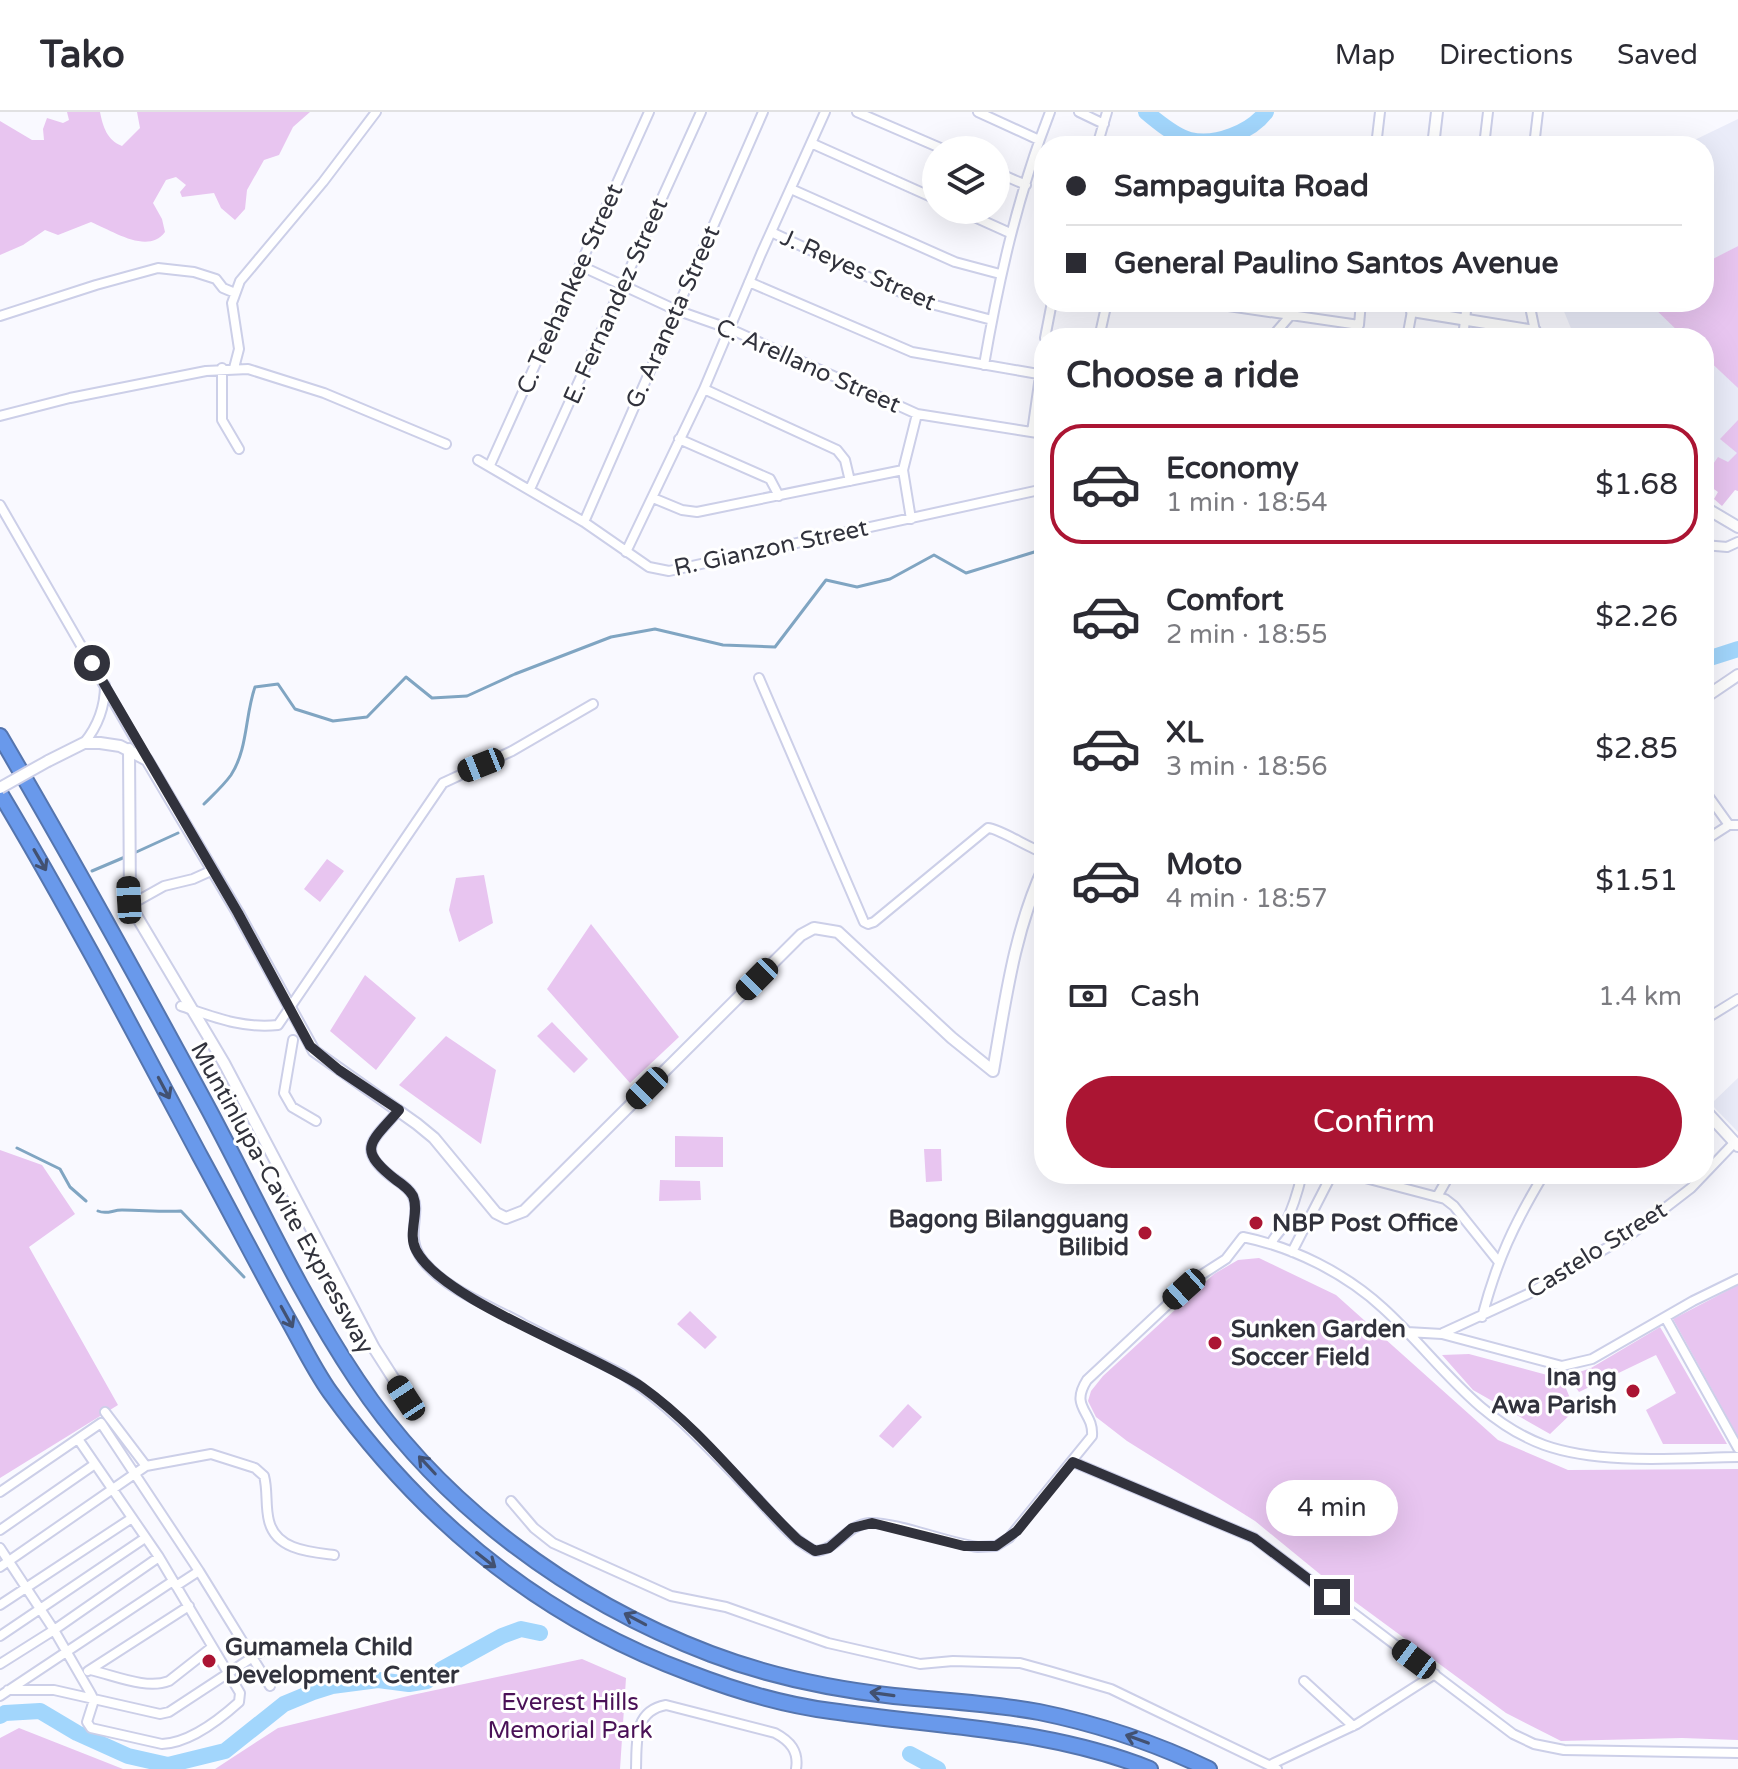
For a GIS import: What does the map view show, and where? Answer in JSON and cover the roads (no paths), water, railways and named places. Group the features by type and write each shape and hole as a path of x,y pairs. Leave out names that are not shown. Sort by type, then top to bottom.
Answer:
{"highway":[{"name":"Muntinlupa-Cavite Expressway","path":"0,736 103,916 267,1224 358,1382 406,1442 472,1511 532,1557 593,1597 657,1631 748,1668 824,1685 1036,1712 1126,1734 1209,1769"},
{"name":"Muntinlupa-Cavite Expressway","path":"0,790 328,1389 399,1477 472,1549 565,1615 644,1656 693,1675 826,1711 977,1727 1064,1741 1150,1769"}],"street":[{"path":"234,368 239,349 232,303 240,281 323,182 376,112"},
{"name":"C. Teehankee Street","path":"490,465 649,112"},
{"name":"E. Fernandez Street","path":"530,489 701,112"},
{"name":"G. Araneta Street","path":"584,522 763,112"},
{"path":"626,552 704,389 825,112"},
{"path":"857,112 922,140"},
{"path":"978,112 1034,138"},
{"path":"1041,136 1050,112"},
{"path":"1079,112 1104,124"},
{"path":"1100,136 1107,112"},
{"path":"1377,136 1380,112"},
{"path":"1434,136 1437,112"},
{"path":"1485,136 1488,112"},
{"path":"1535,136 1538,112"},
{"path":"811,143 922,193"},
{"path":"984,365 1000,274 1034,157"},
{"path":"1010,178 1026,185"},
{"path":"791,189 955,262 1000,274"},
{"path":"990,224 1010,233"},
{"name":"J. Reyes Street","path":"771,232 920,301 992,320"},
{"name":"C. Arellano Street","path":"581,266 676,310 730,329 917,414 1032,432"},
{"path":"0,316 158,268 194,272 216,279 223,288 235,293"},
{"path":"749,282 912,352 1034,374"},
{"path":"1265,312 1359,325"},
{"path":"1358,328 1360,312"},
{"path":"1435,312 1503,328"},
{"path":"1464,328 1466,312"},
{"path":"1280,328 1290,316"},
{"path":"222,368 223,425 239,449"},
{"path":"0,416 70,398 234,368 266,373 301,384 446,444"},
{"path":"704,389 837,450 845,460 850,481"},
{"path":"911,519 903,470 917,414"},
{"path":"1032,432 1034,421"},
{"path":"679,439 770,479 779,496"},
{"name":"R. Gianzon Street","path":"478,460 584,522 649,567 669,571 1034,491"},
{"path":"653,498 682,510 697,512 903,470"},
{"path":"0,505 213,870 314,1051 434,1138 496,1213 506,1218 519,1214 801,935 814,928 838,932 952,1038 993,1071 1009,979 1034,894"},
{"path":"1714,513 1738,527"},
{"path":"1714,546 1727,547 1738,542"},
{"path":"1714,691 1738,675"},
{"path":"759,678 864,922 874,922 991,827 1034,848"},
{"path":"0,790 84,743 93,732 101,713 105,684"},
{"path":"181,1006 234,1024 278,1025 443,783 512,751 593,704"},
{"path":"84,743 112,744 129,749 147,760"},
{"path":"129,749 130,905 150,943 193,1010 374,1348 406,1398"},
{"path":"1714,802 1734,825 1714,836"},
{"path":"130,905 164,886 213,870"},
{"path":"1714,1014 1738,999"},
{"path":"278,1025 293,1040"},
{"path":"293,1040 306,1037"},
{"path":"293,1040 284,1093 292,1107 316,1121"},
{"path":"399,1110 372,1141 369,1149 380,1167 411,1193 415,1209 412,1240 424,1262 448,1282 491,1308 642,1387 687,1426 806,1547 821,1551 852,1528 872,1523 964,1546 996,1546 1017,1531 1092,1436 1091,1423 1081,1406 1080,1396 1087,1380 1195,1279 1226,1259 1243,1237 1292,1252 1350,1282 1385,1309 1460,1390 1500,1423 1545,1445 1613,1459 1738,1457"},
{"path":"1714,1120 1736,1144"},
{"name":"Castelo Street","path":"1714,1166 1736,1144"},
{"path":"1271,1244 1275,1234 1282,1230 1299,1184"},
{"path":"1292,1252 1327,1184"},
{"path":"1392,1184 1438,1195 1454,1206 1498,1261"},
{"path":"1438,1195 1444,1184"},
{"path":"1482,1317 1508,1236 1538,1184"},
{"name":"Castelo Street","path":"1442,1334 1528,1294 1654,1218 1695,1184"},
{"path":"1407,1332 1442,1334 1562,1366 1592,1359 1738,1279"},
{"path":"1665,1317 1738,1448"},
{"path":"105,1412 146,1466"},
{"path":"0,1492 101,1423 199,1571 270,1686"},
{"path":"0,1548 4,1564 26,1587 94,1700 87,1719 91,1728 172,1744 193,1735 239,1702 240,1693 189,1606 78,1439"},
{"path":"4,1564 146,1466 211,1454 255,1468 264,1476 269,1522 280,1540 308,1552 334,1555"},
{"path":"1073,1462 1254,1538 1513,1734 1534,1744 1564,1750 1738,1753"},
{"path":"0,1530 95,1464"},
{"path":"511,1501 534,1528 553,1543 671,1596 726,1607 828,1643 920,1664 953,1661 1020,1663 1049,1671 1111,1689 1273,1767 1353,1726 1435,1674"},
{"path":"0,1605 132,1518"},
{"path":"0,1636 145,1538"},
{"path":"0,1664 159,1557"},
{"path":"4,1693 199,1571"},
{"path":"80,1675 189,1606"},
{"path":"90,1670 161,1684 211,1648"},
{"path":"4,1693 54,1690 160,1714 169,1712 228,1676 262,1651"},
{"path":"1304,1681 1353,1726"},
{"path":"636,1769 640,1721 655,1707 666,1705 775,1733 794,1748 796,1769"}],"waterway":[{"path":"1146,112 1179,136"},
{"path":"1232,136 1251,126 1266,112"},
{"path":"204,804 237,765 255,687 278,684 295,709 333,721 367,717 406,677 432,698 467,696 611,637 655,629 723,645 775,647 826,580 857,587 890,579 934,555 966,573 1034,552"},
{"path":"1714,657 1738,649"},
{"path":"132,854 178,833"},
{"path":"92,871 125,857"},
{"path":"17,1148 60,1169 70,1187 86,1201"},
{"path":"98,1211 181,1211 244,1277"},
{"path":"0,1716 40,1711 77,1733 128,1756 168,1765 225,1751 284,1704 313,1692 332,1686 378,1680 409,1684 427,1681 442,1669 502,1636 521,1629 540,1633"},
{"path":"910,1754 938,1769"}],"place":[{"name":"NBP Post Office","path":"1256,1223"},
{"name":"Bagong Bilangguang Bilibid","path":"1145,1233"},
{"name":"Sunken Garden Soccer Field","path":"1215,1343"},
{"name":"Ina ng Awa Parish","path":"1633,1391"},
{"name":"Gumamela Child Development Center","path":"209,1661"}],"park label":[{"name":"Everest Hills Memorial Park","path":"570,1716"}]}
